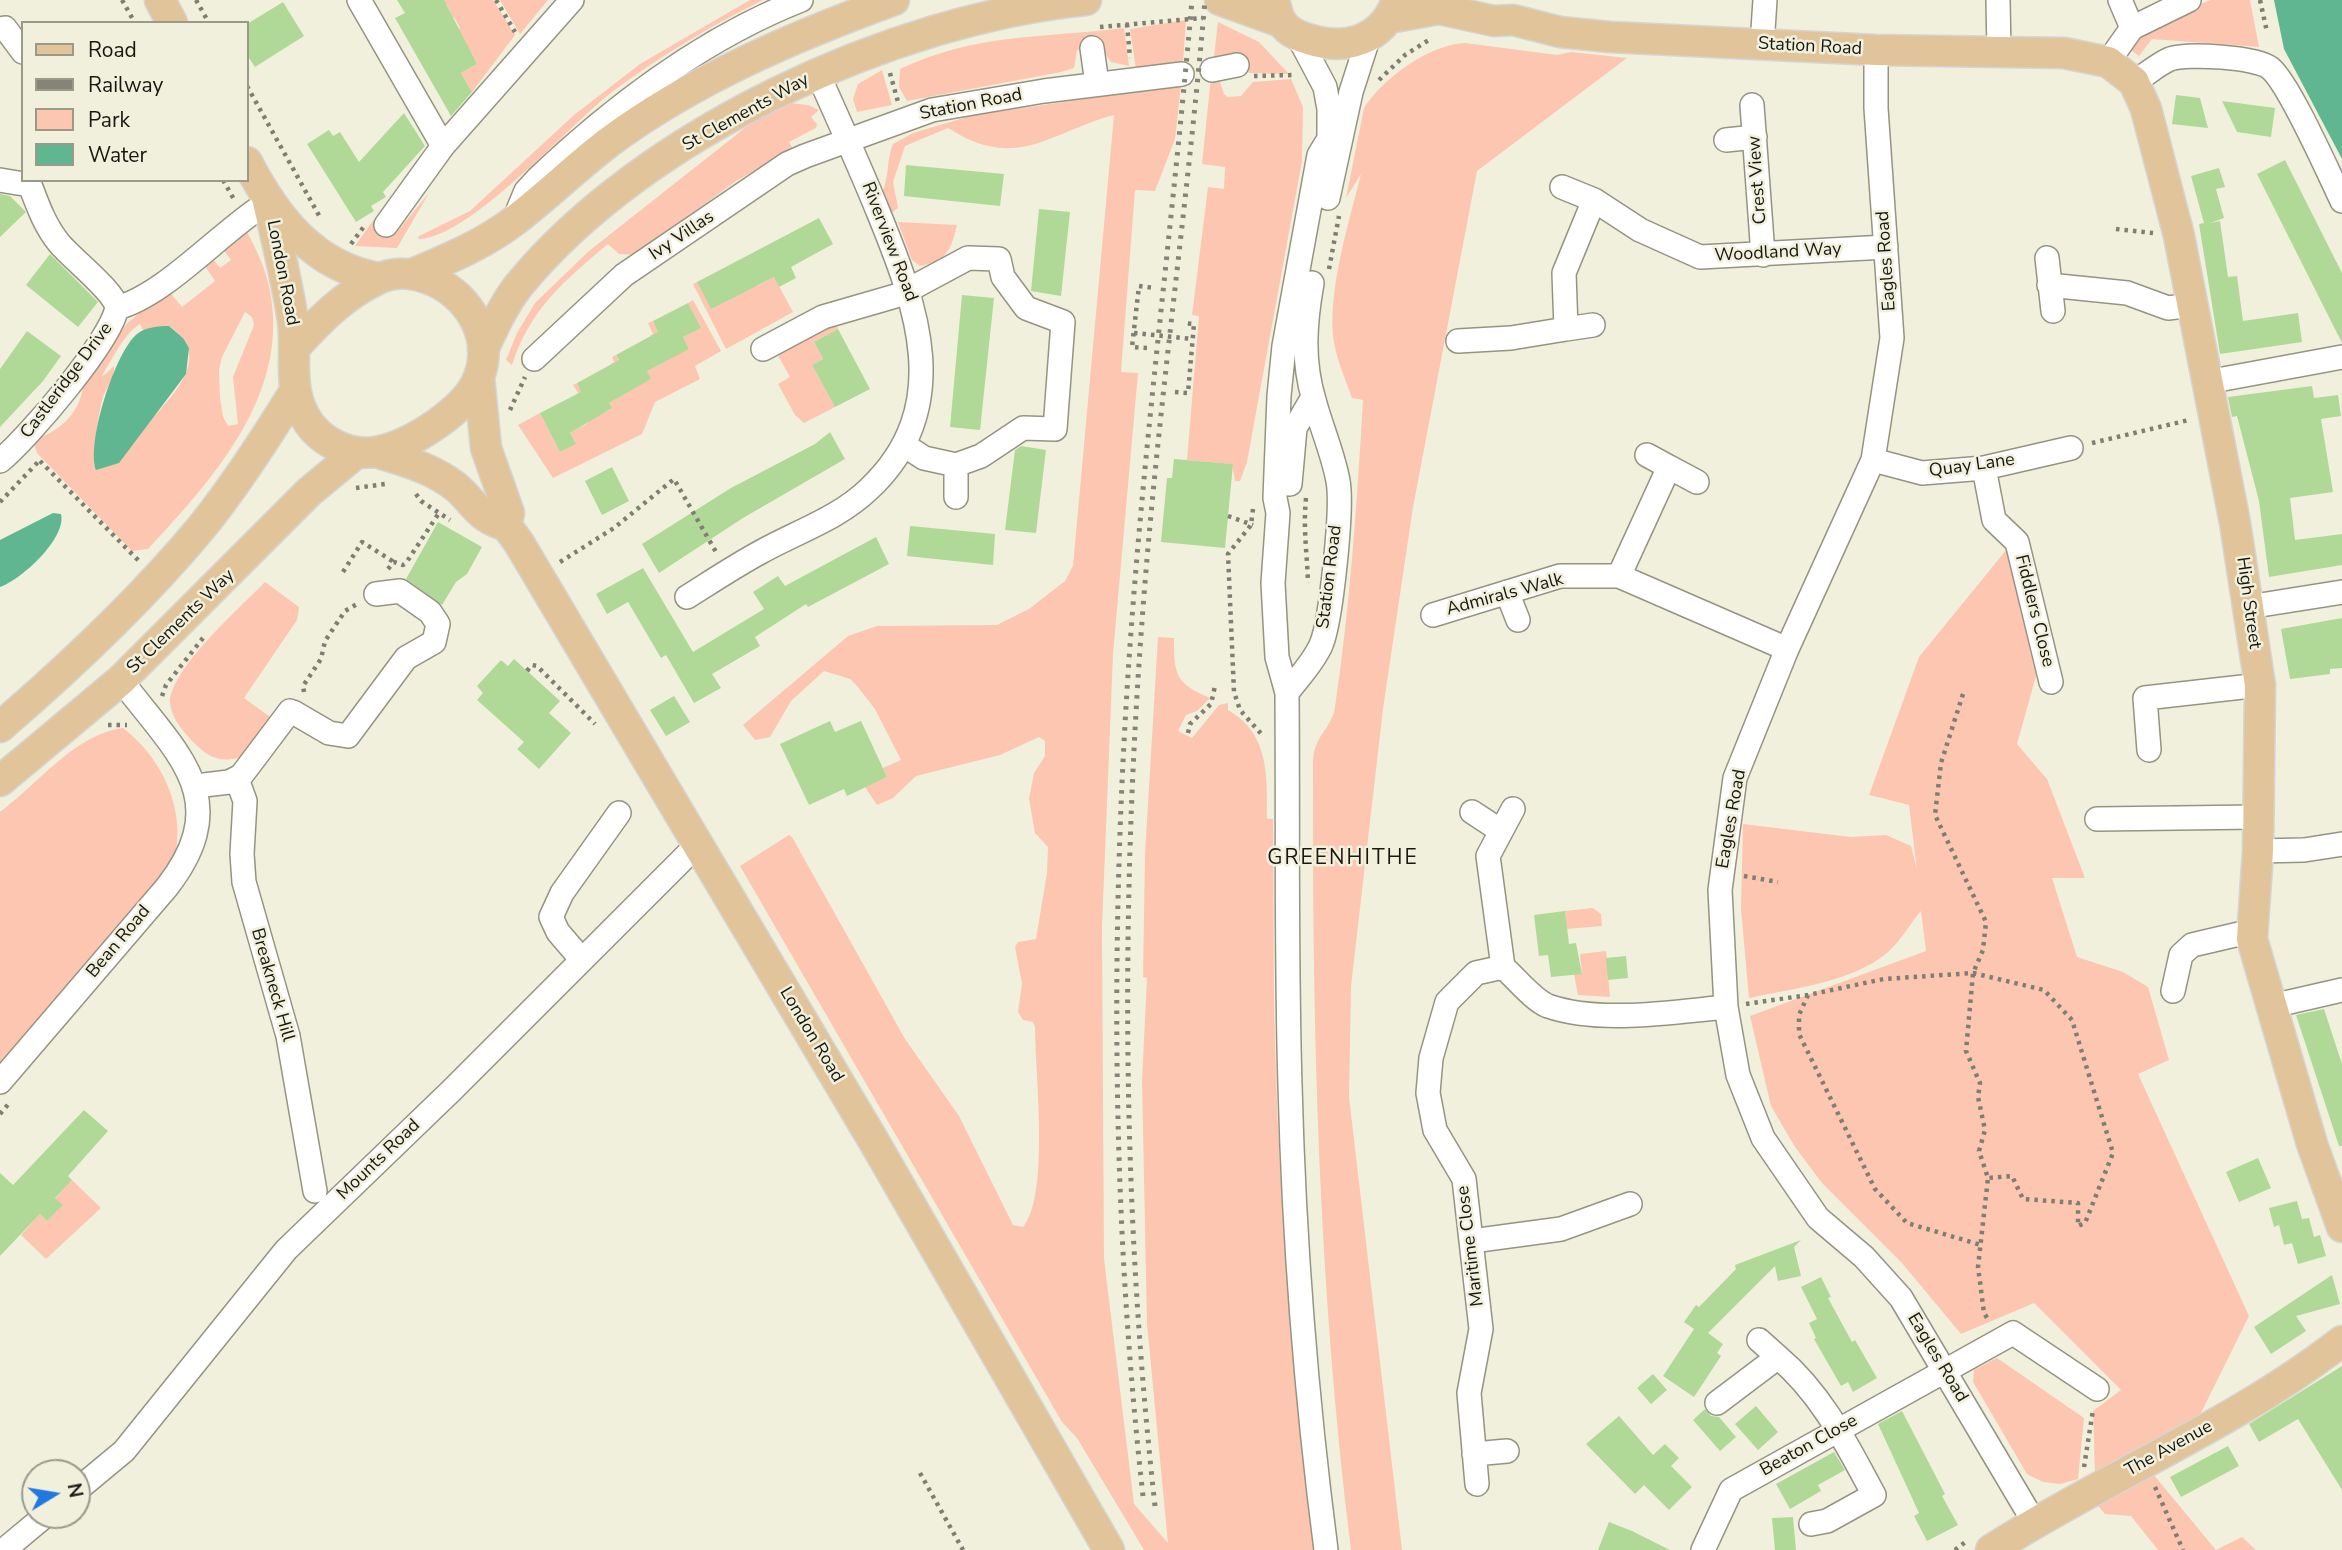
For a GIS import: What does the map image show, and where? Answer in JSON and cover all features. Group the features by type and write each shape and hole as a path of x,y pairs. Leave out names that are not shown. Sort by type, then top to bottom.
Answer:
{"main road":[{"path":"160,0 171,21"},
{"name":"St Clements Way","path":"481,364 519,286 588,216 646,171 703,133 818,74 895,44 957,24 1087,0"},
{"path":"1220,0 1284,19 1329,46 1353,43 1385,18"},
{"name":"Station Road","path":"1484,0 1501,7 1513,20"},
{"path":"415,272 445,286 463,299 477,321 481,364 459,404 422,435 401,446 365,453 321,436 304,416 295,391 296,345 332,306 379,278 415,272 473,248 513,222 608,142 687,91 824,25 880,3"},
{"name":"Station Road","path":"1385,18 1439,9 1494,22 1513,20 1584,35 1876,50 2064,53 2108,62"},
{"name":"High Street","path":"2108,62 2134,82 2146,109 2179,236 2235,523 2260,685 2258,851 2252,931 2272,1006 2335,1188 2342,1227"},
{"name":"London Road","path":"248,167 256,209 296,345"},
{"name":"London Road","path":"256,209 326,259 356,274 379,278"},
{"name":"London Road","path":"481,364 486,448 509,513 506,525 635,737 876,1145 1109,1550"},
{"path":"0,727 65,671 200,528 257,453 295,391"},
{"name":"St Clements Way","path":"0,781 121,680 309,492 365,453"},
{"name":"London Road","path":"365,453 426,467 456,487 490,522 506,525"},
{"name":"The Avenue","path":"1991,1550 2034,1522 2238,1410 2317,1361 2342,1341"}],"street":[{"path":"359,0 443,146"},
{"path":"377,223 572,0"},
{"path":"513,222 526,191 538,178 622,105 684,61 763,17 802,0"},
{"path":"1762,45 1765,0"},
{"path":"1998,0 1999,52"},
{"path":"2120,0 2132,28"},
{"path":"2108,62 2132,28 2189,0"},
{"name":"Station Road","path":"1287,693 1321,644 1327,618 1337,530 1339,483 1313,397 1305,326 1332,171 1351,92 1385,18"},
{"name":"Station Road","path":"1284,19 1325,87 1329,109 1327,142 1332,171"},
{"path":"0,29 5,28 21,49"},
{"path":"1092,48 1097,84"},
{"name":"Eagles Road","path":"1876,50 1876,108 1892,338 1873,460 1787,649 1735,778 1720,890 1726,1007 1738,1076 1763,1139 1818,1218 1864,1256 1901,1298 2034,1522"},
{"path":"2134,82 2168,60 2185,55 2260,62 2273,70 2287,92 2342,201"},
{"path":"1212,70 1237,65"},
{"name":"Riverview Road","path":"687,597 760,552 832,516 860,496 904,445 915,408 921,363 919,333 909,288 848,138 818,74"},
{"name":"Station Road","path":"848,138 932,110 1097,84 1182,74"},
{"name":"Crest View","path":"1752,105 1763,255"},
{"path":"1726,140 1755,137"},
{"name":"Ivy Villas","path":"534,359 625,275 787,164 848,138"},
{"name":"Station Road","path":"1287,693 1277,657 1274,607 1273,556 1278,513 1276,496 1279,396 1284,346 1320,155 1327,142"},
{"name":"Castleridge Drive","path":"0,180 21,182"},
{"name":"Castleridge Drive","path":"0,461 22,443 51,408 107,333 117,308 115,301 52,234 33,183"},
{"name":"Woodland Way","path":"1562,187 1594,200 1640,230 1700,257 1885,247"},
{"path":"1566,329 1564,273 1594,200"},
{"path":"117,308 133,303 159,286 256,209"},
{"path":"763,349 823,317 893,297 968,258 999,259 1003,277 1026,308 1063,322 1055,429 1023,428 981,456 956,465 924,458 904,445"},
{"path":"2047,258 2053,311"},
{"path":"2049,285 2127,293 2168,308 2192,305"},
{"path":"1458,341 1511,338 1593,325"},
{"path":"2207,382 2342,357"},
{"name":"Station Road","path":"1278,513 1290,486 1295,428 1313,397"},
{"name":"Quay Lane","path":"1873,460 1922,473 1984,468 2071,448"},
{"path":"1647,455 1698,482"},
{"path":"956,465 956,497"},
{"path":"1619,576 1669,467"},
{"name":"Fiddlers Close","path":"1984,468 1993,520 2017,542 2051,682"},
{"name":"Admirals Walk","path":"1433,615 1560,576 1619,576 1787,649"},
{"path":"121,680 196,786 237,779 292,712 329,733 348,736 406,658 434,642 439,628 437,620 430,612 400,591 376,594"},
{"path":"1507,592 1518,620"},
{"path":"2248,607 2342,592"},
{"path":"2149,750 2145,698 2260,685"},
{"path":"1287,693 1290,1085 1295,1205 1302,1319 1326,1550"},
{"name":"Breakneck Hill","path":"237,779 245,801 242,864 246,892 288,1036 315,1191"},
{"name":"Bean Road","path":"0,1082 167,887 188,856 199,826 196,786"},
{"path":"1513,809 1488,856 1503,967 1547,1005 1558,1007 1594,1013 1650,1014 1726,1007"},
{"path":"1472,811 1501,831"},
{"path":"582,960 558,932 551,917 562,894 619,813"},
{"path":"2096,819 2257,817"},
{"name":"Mounts Road","path":"91,1478 124,1451 286,1250 698,844"},
{"path":"2258,851 2304,850 2342,844"},
{"path":"2173,992 2181,955 2192,945 2252,931"},
{"name":"Maritime Close","path":"1477,1484 1469,1393 1481,1328 1472,1241 1464,1179 1436,1130 1428,1093 1431,1058 1447,1002 1476,973 1503,967"},
{"path":"2272,1006 2342,990"},
{"path":"1472,1241 1561,1229 1630,1205"},
{"path":"2000,1340 2013,1333 2097,1389"},
{"path":"1759,1340 1800,1376 1838,1429 1874,1495 1827,1521 1811,1524"},
{"name":"Beaton Close","path":"1703,1550 1731,1490 2000,1340"},
{"path":"1717,1403 1778,1357"},
{"path":"1474,1454 1507,1451"},
{"path":"4,1550 29,1529"}],"path":[{"path":"122,0 134,21"},
{"path":"196,0 208,21"},
{"path":"496,0 520,38"},
{"path":"2260,0 2267,32"},
{"path":"1127,24 1131,64"},
{"path":"1372,83 1412,49 1439,34"},
{"path":"1237,65 1247,76 1296,74"},
{"path":"248,88 325,225"},
{"path":"225,182 256,209"},
{"path":"359,251 347,246 377,223"},
{"path":"2116,229 2179,236"},
{"path":"1147,348 1132,347 1139,286 1154,288"},
{"path":"1175,392 1188,393 1194,324 1183,323"},
{"path":"1134,333 1193,339"},
{"path":"2071,448 2214,415"},
{"path":"40,461 139,562 149,552"},
{"path":"553,566 614,528 674,479 727,572"},
{"path":"348,492 374,484 391,484"},
{"path":"408,488 421,502 457,524"},
{"path":"1240,710 1234,692 1228,554 1251,525"},
{"path":"1303,530 1309,594"},
{"path":"343,572 362,542 394,562"},
{"path":"161,699 166,685 208,632"},
{"path":"527,671 532,665 537,666 596,726 612,735 635,737"},
{"path":"1188,733 1190,724 1211,704 1215,686"},
{"path":"1963,694 1941,763 1935,815 1986,922 1983,950 1973,973 1966,1051 1980,1083 1978,1097 1984,1130 1979,1152 1988,1178 1978,1267 1984,1313 2000,1340"},
{"path":"1722,873 1778,882"},
{"path":"1726,1007 1808,995 1884,979 1973,973 2044,990 2072,1020 2113,1153 2085,1223 2078,1226 2078,1203 2023,1199 2012,1176 1988,1178"},
{"path":"1808,995 1800,1014 1799,1034 1875,1189 1907,1223 1981,1245"},
{"path":"2079,1499 2097,1389"},
{"path":"2144,1464 2183,1550"},
{"path":"920,1473 963,1550"}],"green space":[{"path":"437,0 493,0 515,35 472,92 461,73 477,64 470,51 449,34 460,28 454,17 442,24 440,20 451,13 447,5 442,8"},
{"path":"500,0 548,0 520,34"},
{"path":"750,0 763,0 685,43 612,92 518,178 464,221 439,234 418,239 419,236 470,211 574,115 640,64"},
{"path":"2211,0 2250,0 2259,47 2152,39 2139,56 2131,50 2136,40 2153,24"},
{"path":"1186,20 1183,62 1136,69 1130,29"},
{"path":"1218,22 1259,42 1289,74 1249,73 1243,57 1214,57"},
{"path":"1124,28 1129,66 1111,62 1106,55 1102,56 1101,47 1077,50 1074,68 1061,72 907,101 899,87 900,69 956,49 1010,39"},
{"path":"1465,43 1557,55 1571,52 1627,58 1477,171 1413,507 1383,709 1351,986 1349,1097 1402,1550 1351,1550 1324,1254 1314,959 1313,760 1314,751 1335,707 1345,631 1363,400 1352,398 1338,359 1333,335 1334,296 1341,254 1361,174 1346,198 1364,108 1382,86 1408,65 1437,50"},
{"path":"882,70 892,105 857,112 853,99 858,84"},
{"path":"1211,77 1219,79 1224,94 1228,97 1241,96 1253,82 1291,79 1303,107 1302,161 1247,462 1240,481 1235,481 1232,464 1187,460 1199,316 1192,315 1208,187 1224,189 1225,167 1202,164"},
{"path":"1181,85 1175,139 1155,191 1135,190 1121,372 1138,373 1113,654 1102,927 1104,1259 1134,1504 1168,1543 1147,1324 1142,1081 1147,978 1143,977 1145,854 1158,637 1174,638 1179,676 1190,688 1210,698 1197,711 1186,715 1178,731 1192,738 1219,705 1228,703 1228,710 1252,731 1259,744 1266,772 1267,819 1273,819 1274,1014 1280,1169 1294,1360 1314,1550 1144,1550 1077,1438 1062,1422 740,866 789,835 792,837 905,1039 959,1116 1013,1225 1023,1227 1031,1211 1036,1189 1039,1132 1035,1027 1033,1022 1023,1020 1018,1012 1022,984 1015,947 1018,942 1036,939 1047,873 1048,847 1035,833 1029,799 1034,773 1045,756 1045,741 1039,737 1000,755 916,776 893,798 877,805 865,787 887,777 883,768 901,760 875,709 850,679 824,671 791,701 770,737 755,740 743,725 848,636 877,626 997,625 1029,609 1065,581 1073,566 1114,115 1051,139 1013,148 994,147 972,141 948,128 905,146 893,182 898,208 888,216 880,197 886,182 893,144 913,133 974,115"},
{"path":"789,103 808,105 819,110 811,117 817,124 816,128 789,142 793,149 736,181 636,255 619,254 608,244 550,297 528,328 512,365 506,360 517,333 535,303 589,251 750,124"},
{"path":"429,193 397,248 355,246 375,218 395,234"},
{"path":"898,222 957,225 946,253 936,261 920,266 912,260"},
{"path":"244,226 266,275 273,315 271,354 261,391 245,426 200,490 148,549 132,551 37,453 34,443 60,426 71,415 79,402 83,379 121,329 167,289 182,307 215,281 205,266 213,259 220,268 231,260 221,246 236,240","holes":["245,312 252,317 254,325 233,377 238,424 228,426 223,417 219,370 222,357","140,324 143,330 169,326 182,338 188,350 189,363 185,376 131,447 117,457 94,466 99,414 114,366 102,377 124,339"]},
{"path":"743,260 757,286 774,277 793,312 726,349 693,284 697,282 711,308 747,290 733,263"},
{"path":"693,300 721,351 695,366 700,379 655,402 642,434 553,478 518,425 540,413 560,452 575,444 570,433 588,423 574,396 578,393 573,385 577,383 591,410 603,413 611,409 609,403 626,393 611,364 614,362 612,357 616,355 633,388 650,379 647,371 664,362 650,336 653,334 648,323 653,321 671,357 689,349 683,337 700,328 688,303"},
{"path":"834,320 838,329 814,342 823,359 812,365 835,407 804,423 795,415 778,384 790,377 776,352"},
{"path":"2007,549 2036,676 2017,744 2047,779 2085,878 2052,878 2077,957 2123,972 2148,987 2169,1060 2138,1074 2249,1316 2197,1421 2095,1474 2093,1411 2121,1390 2034,1303 1961,1334 1902,1263 1822,1183 1795,1147 1771,1106 1750,1016 1926,951 1921,911 1892,949 1872,963 1839,978 1749,998 1741,909 1743,824 1851,837 1886,835 1911,846 1917,870 1909,805 1869,795 1919,657"},
{"path":"265,582 299,607 297,620 244,698 273,719 239,764 238,758 217,758 202,750 177,723 170,703 173,689 194,657"},
{"path":"123,728 151,757 170,793 178,832 170,871 0,1072 0,812 73,750 105,732"},
{"path":"1593,908 1601,914 1602,926 1567,929 1565,911"},
{"path":"1606,951 1610,997 1578,995 1574,974 1582,973 1580,954"},
{"path":"72,1180 101,1208 46,1259 21,1235 40,1214 47,1221 62,1205 55,1198"},
{"path":"1997,1358 2084,1418 2078,1479 2060,1484 2043,1482 2027,1474 1973,1382 1974,1370"},
{"path":"2153,1474 2216,1550 2158,1550 2131,1516 2105,1514 2090,1496"},
{"path":"2242,1537 2256,1550 2216,1550"}],"water":[{"path":"2274,0 2342,0 2342,159 2284,49"},
{"path":"169,326 183,338 189,348 186,374 119,463 96,470 95,440 99,420 104,399 120,359 137,334 152,327"},
{"path":"53,513 61,514 61,524 50,546 30,567 0,587 0,540"}],"building":[{"path":"397,0 444,0 477,64 461,73 472,92 451,116 395,18 405,13"},
{"path":"283,2 304,36 255,67 248,56 248,23"},
{"path":"2176,95 2200,98 2208,128 2172,124"},
{"path":"2222,101 2275,108 2271,137 2237,132"},
{"path":"404,113 425,146 383,192 386,197 371,206 374,211 356,222 307,144 329,130 333,136 340,132 359,162"},
{"path":"2285,160 2342,273 2342,343 2257,174"},
{"path":"906,165 1004,174 1000,206 904,196"},
{"path":"2219,168 2225,187 2216,189 2224,218 2210,223 2220,221 2228,277 2237,276 2243,321 2298,313 2302,342 2220,354 2199,224 2204,223 2191,176"},
{"path":"0,194 10,196 26,212 0,237"},
{"path":"1039,209 1070,212 1061,296 1031,291"},
{"path":"819,218 833,244 791,267 796,278 779,287 774,277 711,309 697,282"},
{"path":"50,254 98,302 78,327 26,285"},
{"path":"962,295 994,298 980,430 950,427"},
{"path":"688,303 701,328 683,337 689,349 647,371 651,379 609,403 612,408 570,433 576,444 560,452 540,413 581,392 577,383 619,360 616,355 658,332 653,321"},
{"path":"838,329 870,389 835,407 812,365 823,359 814,342"},
{"path":"27,331 61,356 43,381 0,427 0,369"},
{"path":"2312,386 2314,398 2338,395 2341,416 2321,419 2333,492 2290,498 2295,540 2342,534 2342,565 2269,577 2259,501 2237,416 2232,417 2228,397"},
{"path":"830,432 845,459 743,518 659,573 642,544 731,488 815,444"},
{"path":"1021,446 1046,450 1036,533 1005,530 1015,450"},
{"path":"1174,459 1233,464 1225,548 1161,542 1167,478 1172,478"},
{"path":"612,467 629,501 602,515 585,481"},
{"path":"438,522 482,547 467,574 456,582 442,605 406,579"},
{"path":"910,526 995,534 993,565 907,556"},
{"path":"876,537 889,564 808,607 806,604 755,637 760,646 712,674 721,688 694,703 666,655 661,658 628,602 607,614 596,594 643,568 693,652 764,609 753,592 778,576 785,586"},
{"path":"2342,618 2342,668 2330,669 2330,674 2290,679 2281,629"},
{"path":"514,659 560,701 549,713 571,733 539,769 517,749 524,742 477,700 483,693 477,686 501,660 508,666"},
{"path":"674,696 690,722 666,736 650,710"},
{"path":"830,721 835,732 861,721 887,777 847,796 844,789 809,805 780,744"},
{"path":"1565,911 1569,944 1576,943 1582,974 1551,977 1548,955 1539,956 1534,915"},
{"path":"1626,956 1628,978 1608,980 1606,958"},
{"path":"2324,1009 2342,1064 2342,1146 2339,1146 2296,1015"},
{"path":"84,1110 108,1131 68,1176 72,1180 55,1198 63,1205 47,1221 40,1214 0,1256 0,1173 13,1185"},
{"path":"2258,1158 2271,1188 2239,1202 2226,1172"},
{"path":"2297,1201 2302,1219 2309,1218 2314,1237 2320,1235 2326,1256 2298,1264 2292,1243 2284,1245 2279,1225 2274,1227 2269,1208"},
{"path":"1801,1240 1794,1247 1801,1276 1778,1281 1775,1266 1708,1333 1723,1344 1717,1353 1721,1356 1694,1397 1663,1376 1694,1329 1684,1322 1696,1305 1699,1307 1736,1269 1735,1265"},
{"path":"2332,1275 2340,1304 2296,1316 2306,1331 2271,1354 2254,1327"},
{"path":"1821,1277 1831,1297 1828,1298 1852,1342 1855,1340 1877,1378 1853,1392 1848,1382 1841,1386 1814,1339 1816,1338 1809,1323 1817,1319 1801,1287"},
{"path":"2342,1366 2342,1490 2298,1419 2259,1442 2249,1424"},
{"path":"1653,1374 1667,1390 1651,1404 1637,1388"},
{"path":"1756,1406 1778,1432 1758,1450 1735,1424"},
{"path":"1705,1409 1711,1416 1719,1417 1736,1437 1720,1451 1693,1420"},
{"path":"1902,1411 1958,1525 1927,1541 1914,1516 1919,1513 1878,1424"},
{"path":"1619,1416 1653,1455 1665,1444 1679,1458 1671,1466 1692,1487 1669,1510 1644,1485 1635,1494 1586,1444"},
{"path":"2228,1446 2239,1466 2181,1497 2170,1477"},
{"path":"1834,1452 1845,1470 1818,1485 1821,1491 1790,1509 1776,1484"},
{"path":"1793,1517 1796,1550 1775,1550 1772,1518"},
{"path":"1609,1522 1632,1531 1670,1550 1598,1550"}],"railway":[{"path":"1143,1496 1125,1288 1120,1183 1117,1079 1119,869 1135,578 1192,0"},
{"path":"1155,1506 1135,1270 1130,1151 1128,914 1138,677 1147,559 1205,0"}],"district":[{"name":"GREENHITHE","path":"1343,859"}]}
